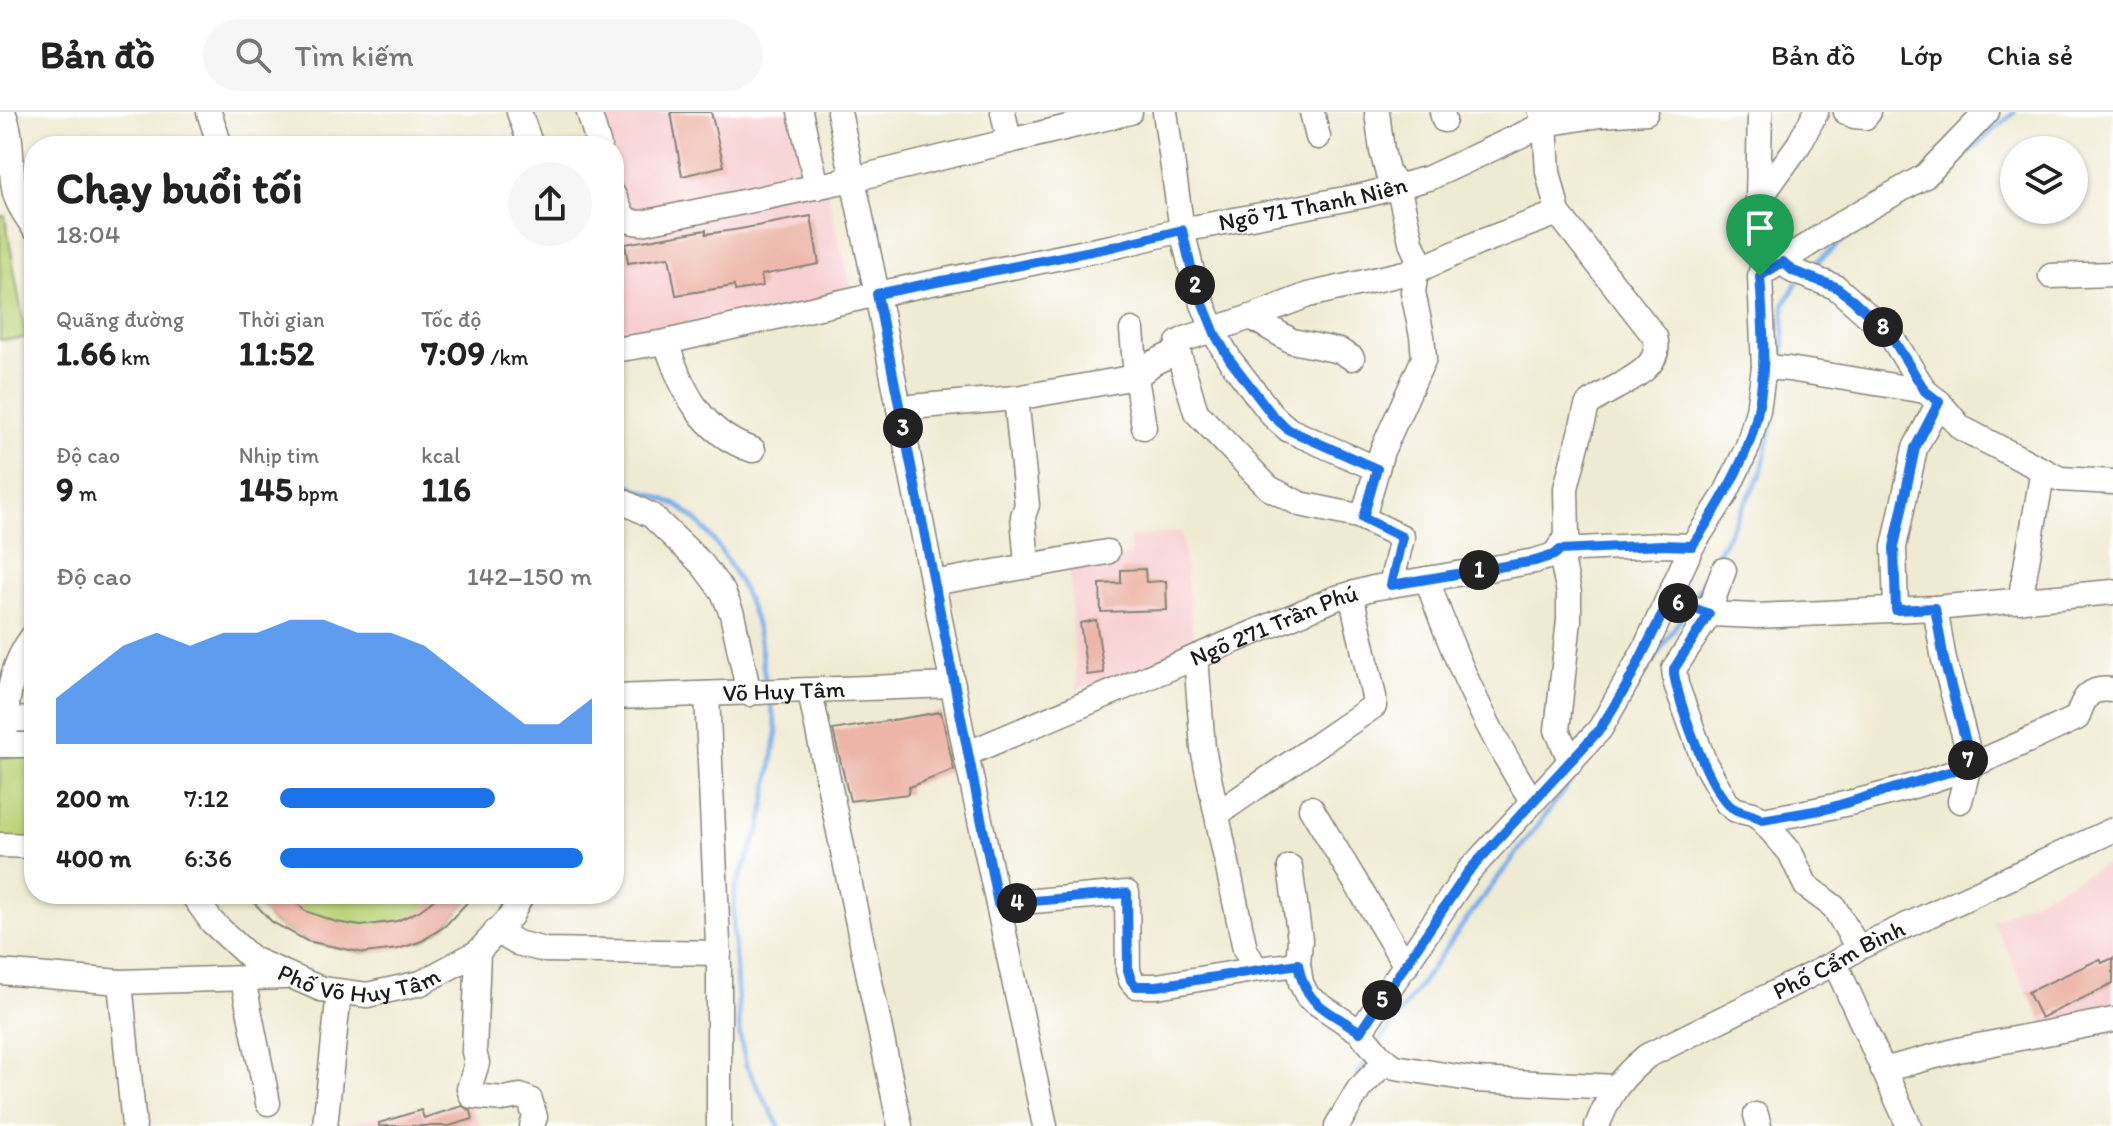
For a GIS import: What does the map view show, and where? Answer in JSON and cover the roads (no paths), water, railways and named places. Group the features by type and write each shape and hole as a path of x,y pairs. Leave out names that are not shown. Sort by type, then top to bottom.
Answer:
{"street":[{"path":"3,112 10,135 14,188 24,212"},
{"path":"209,112 217,136"},
{"path":"519,112 527,136"},
{"path":"589,112 596,136"},
{"path":"800,112 817,187"},
{"path":"839,112 966,754 1045,1126"},
{"path":"1003,112 1009,141"},
{"path":"624,217 629,222 642,223 817,187 1130,112"},
{"path":"1165,112 1182,230 1195,284 1230,360 1273,416 1289,430 1377,469"},
{"path":"1312,112 1318,137"},
{"path":"1363,518 1382,451 1424,358 1413,292 1418,258 1398,186 1388,174 1377,112"},
{"name":"Ngõ 71 Thanh Niên","path":"624,348 1398,186 1429,178 1543,118 1646,112"},
{"path":"1760,112 1758,201 1764,259 1760,276 1775,368 1748,446 1725,495 1692,546 1688,607 1674,669 1676,684 1705,764 1727,803 1762,820 1790,852 1806,886 1834,907 1858,948"},
{"path":"1758,201 1799,144 1816,112"},
{"path":"1846,112 1865,117 1869,112"},
{"path":"1797,271 1845,221 1925,176 1987,112"},
{"path":"1543,118 1548,172 1558,213 1655,337 1657,346 1656,355 1642,372 1587,406 1566,488 1567,537 1560,550 1569,593 1569,620 1557,730 1571,762"},
{"path":"1391,585 1402,537 1363,518 1300,504 1269,488 1196,412 1178,343 1293,300 1418,270 1558,213"},
{"path":"1760,276 1797,271 1836,287 1891,336 1932,397 1961,428 2060,479 2113,482"},
{"path":"2051,276 2113,274"},
{"path":"1251,317 1292,341 1340,351 1352,358"},
{"path":"1132,330 1144,427"},
{"path":"666,342 678,382 706,420 733,443 753,450"},
{"path":"899,408 1016,398 1136,377 1165,355 1178,351"},
{"path":"1775,368 1932,397"},
{"path":"1896,610 1894,547 1915,448 1932,397"},
{"path":"1016,398 1027,505 1023,516 1027,566"},
{"path":"2020,601 2043,470"},
{"path":"624,502 652,516 702,564 723,592 732,614 749,694"},
{"name":"Ngõ 271 Trần Phú","path":"966,754 1351,594 1535,561 1560,550 1692,546"},
{"path":"933,583 1107,552"},
{"path":"1337,1126 1359,1089 1406,966 1425,933 1468,872 1607,719 1638,663 1724,570"},
{"path":"1427,579 1447,637 1483,719 1533,802"},
{"path":"1688,607 1757,616 1935,608 2113,592"},
{"path":"1217,814 1374,706 1351,594"},
{"path":"1935,608 1944,660 1968,750 1969,766 1960,801"},
{"path":"24,644 9,658 2,720 2,745 24,745"},
{"path":"1196,657 1203,749 1245,949 1259,969"},
{"name":"Võ Huy Tâm","path":"624,697 953,685"},
{"path":"1762,820 1863,799 1969,766 2077,718 2084,697 2092,690 2113,690"},
{"path":"810,692 900,1126"},
{"path":"707,694 719,953 719,1126"},
{"path":"2,720 24,719"},
{"path":"1311,808 1406,966"},
{"name":"Phố Cẩm Bình","path":"1597,1126 1609,1095 1629,1071 1647,1056 1835,963 1858,948 2113,830"},
{"path":"0,845 24,846"},
{"path":"1290,867 1300,940 1298,964 1301,983 1308,997 1395,1067 1476,1080 1616,1087"},
{"path":"998,904 1127,893 1128,970 1136,986 1157,986 1298,964"},
{"name":"Phố Võ Huy Tâm","path":"199,904 212,922 252,959 321,989 367,995 421,983 478,952 511,916 517,904"},
{"path":"496,931 517,943 545,950 719,953"},
{"path":"478,952 474,1052 477,1063 469,1089 472,1096 503,1099 520,1096 530,1100 535,1117 532,1126"},
{"path":"1835,963 1909,1126"},
{"path":"0,972 120,982 292,976"},
{"path":"243,980 268,1103"},
{"path":"120,982 134,1126"},
{"path":"325,1126 339,992"},
{"path":"1883,1070 1958,1050 2113,1020"}],"waterway":[{"path":"1809,269 1842,241 1932,185 2014,112"},
{"path":"1784,360 1784,305 1797,282"},
{"path":"1692,600 1761,474 1783,374"},
{"path":"624,481 684,510 722,552 750,606 760,641 766,684"},
{"path":"1644,674 1685,612"},
{"path":"771,705 777,731 767,792 761,826 735,889 733,925 740,1036 746,1065 779,1126"},
{"path":"1378,1044 1583,765"},
{"path":"1358,1074 1370,1056"}]}
